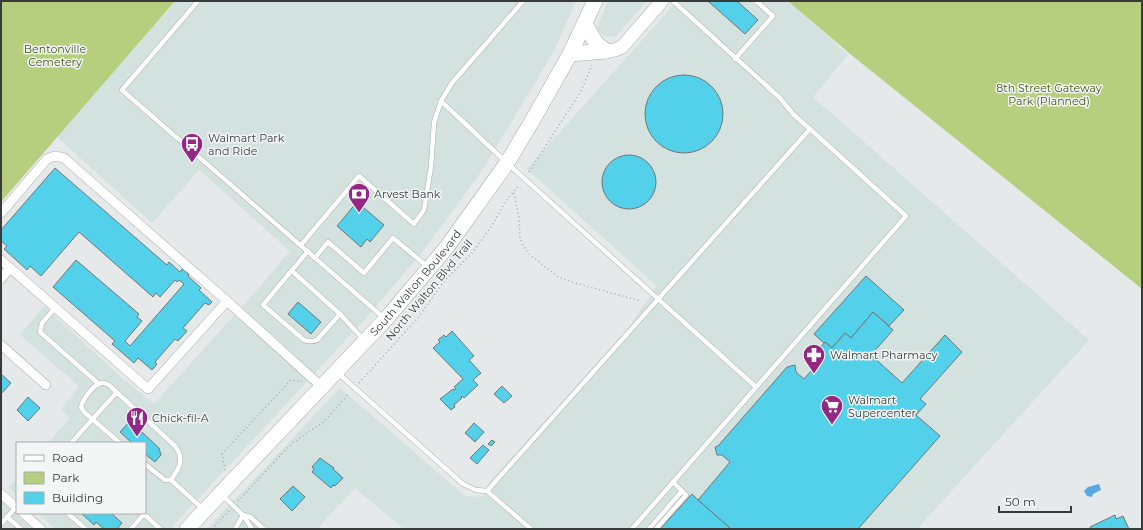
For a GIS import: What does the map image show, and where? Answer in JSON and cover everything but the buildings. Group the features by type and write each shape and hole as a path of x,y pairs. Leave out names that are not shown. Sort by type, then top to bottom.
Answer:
{"main road":[{"name":"South Walton Boulevard","path":"186,529 386,319 447,247 507,163 570,54 595,1"},
{"path":"570,54 615,50 622,47 662,1"},
{"path":"585,24 596,43 606,51"}],"street":[{"path":"1,213 47,159 55,156 64,158 322,387"},
{"path":"1,260 148,389 226,302"},
{"path":"1,279 10,268"},
{"path":"1,345 46,385"},
{"path":"1,494 16,507"},
{"path":"24,514 41,529"}],"lane":[{"path":"198,1 122,90 386,319"},
{"path":"301,245 359,176 414,224 424,210 431,167 434,123 441,101 452,83 523,1"},
{"path":"632,529 906,216 794,115 778,97 673,1"},
{"path":"735,59 773,16 756,1"},
{"path":"441,101 507,163 756,387"},
{"path":"487,491 810,129"},
{"path":"315,258 328,242 364,273 393,238 429,268"},
{"path":"308,251 263,305 308,342 317,340 340,314"},
{"path":"292,271 340,314 365,341"},
{"path":"55,308 42,323 40,332 99,384"},
{"path":"336,372 463,484 476,490 487,491 531,529"},
{"path":"119,442 84,412 81,407 82,402 95,386 104,382 117,392 175,446 180,453 181,460 179,468 171,480"},
{"path":"72,442 117,392"},
{"path":"146,465 165,480 171,480 204,510"},
{"path":"656,529 686,495 673,482"},
{"path":"649,529 682,491"},
{"path":"220,493 243,515 252,529"},
{"path":"1,524 16,510"},
{"path":"68,514 86,529"},
{"path":"131,529 143,514 160,529"},
{"path":"236,529 243,515"},
{"path":"243,515 250,517 264,529"},
{"path":"7,517 21,529"}],"path":[{"path":"530,170 581,91 592,64"},
{"name":"North Walton Blvd Trail","path":"361,380 417,318 445,280 472,253 491,227 506,201 517,188"},
{"path":"514,193 519,217 520,236 523,246 530,255 558,277 641,301"},
{"path":"225,470 222,454 291,380 308,382"},
{"path":"212,529 292,443 324,420 346,396"}],"shaded area":[{"path":"175,1 576,1 554,51 481,172 424,250 367,317 170,529 56,529 38,514 146,514 146,442 49,442 70,418 61,409 79,386 20,335 44,306 122,378 154,404 249,299 290,251 199,170 152,223 57,137"},
{"path":"608,1 647,1 616,36 607,37 596,30"},
{"path":"677,1 789,1 848,55 813,97 1089,340 917,529 404,529 355,488 317,529 207,529 340,388 465,496 483,497 490,481 629,327 657,286 527,169"},
{"path":"16,480 16,494 9,488"},
{"path":"1,501 32,529 1,529"}],"green space":[{"name":"Bentonville Cemetery","path":"1,1 175,1 1,202"},
{"name":"8th Street Gateway Park (Planned)","path":"788,1 1142,1 1142,289 849,53"}],"water":[{"path":"1099,484 1101,490 1093,494 1092,497 1087,496 1084,491 1088,487"}],"place":[{"name":"Walmart Park and Ride","path":"192,164"},
{"name":"Arvest Bank","path":"359,214"},
{"name":"Walmart Pharmacy","path":"814,374"},
{"name":"Walmart Supercenter","path":"832,426"},
{"name":"Chick-fil-A","path":"137,438"}]}
